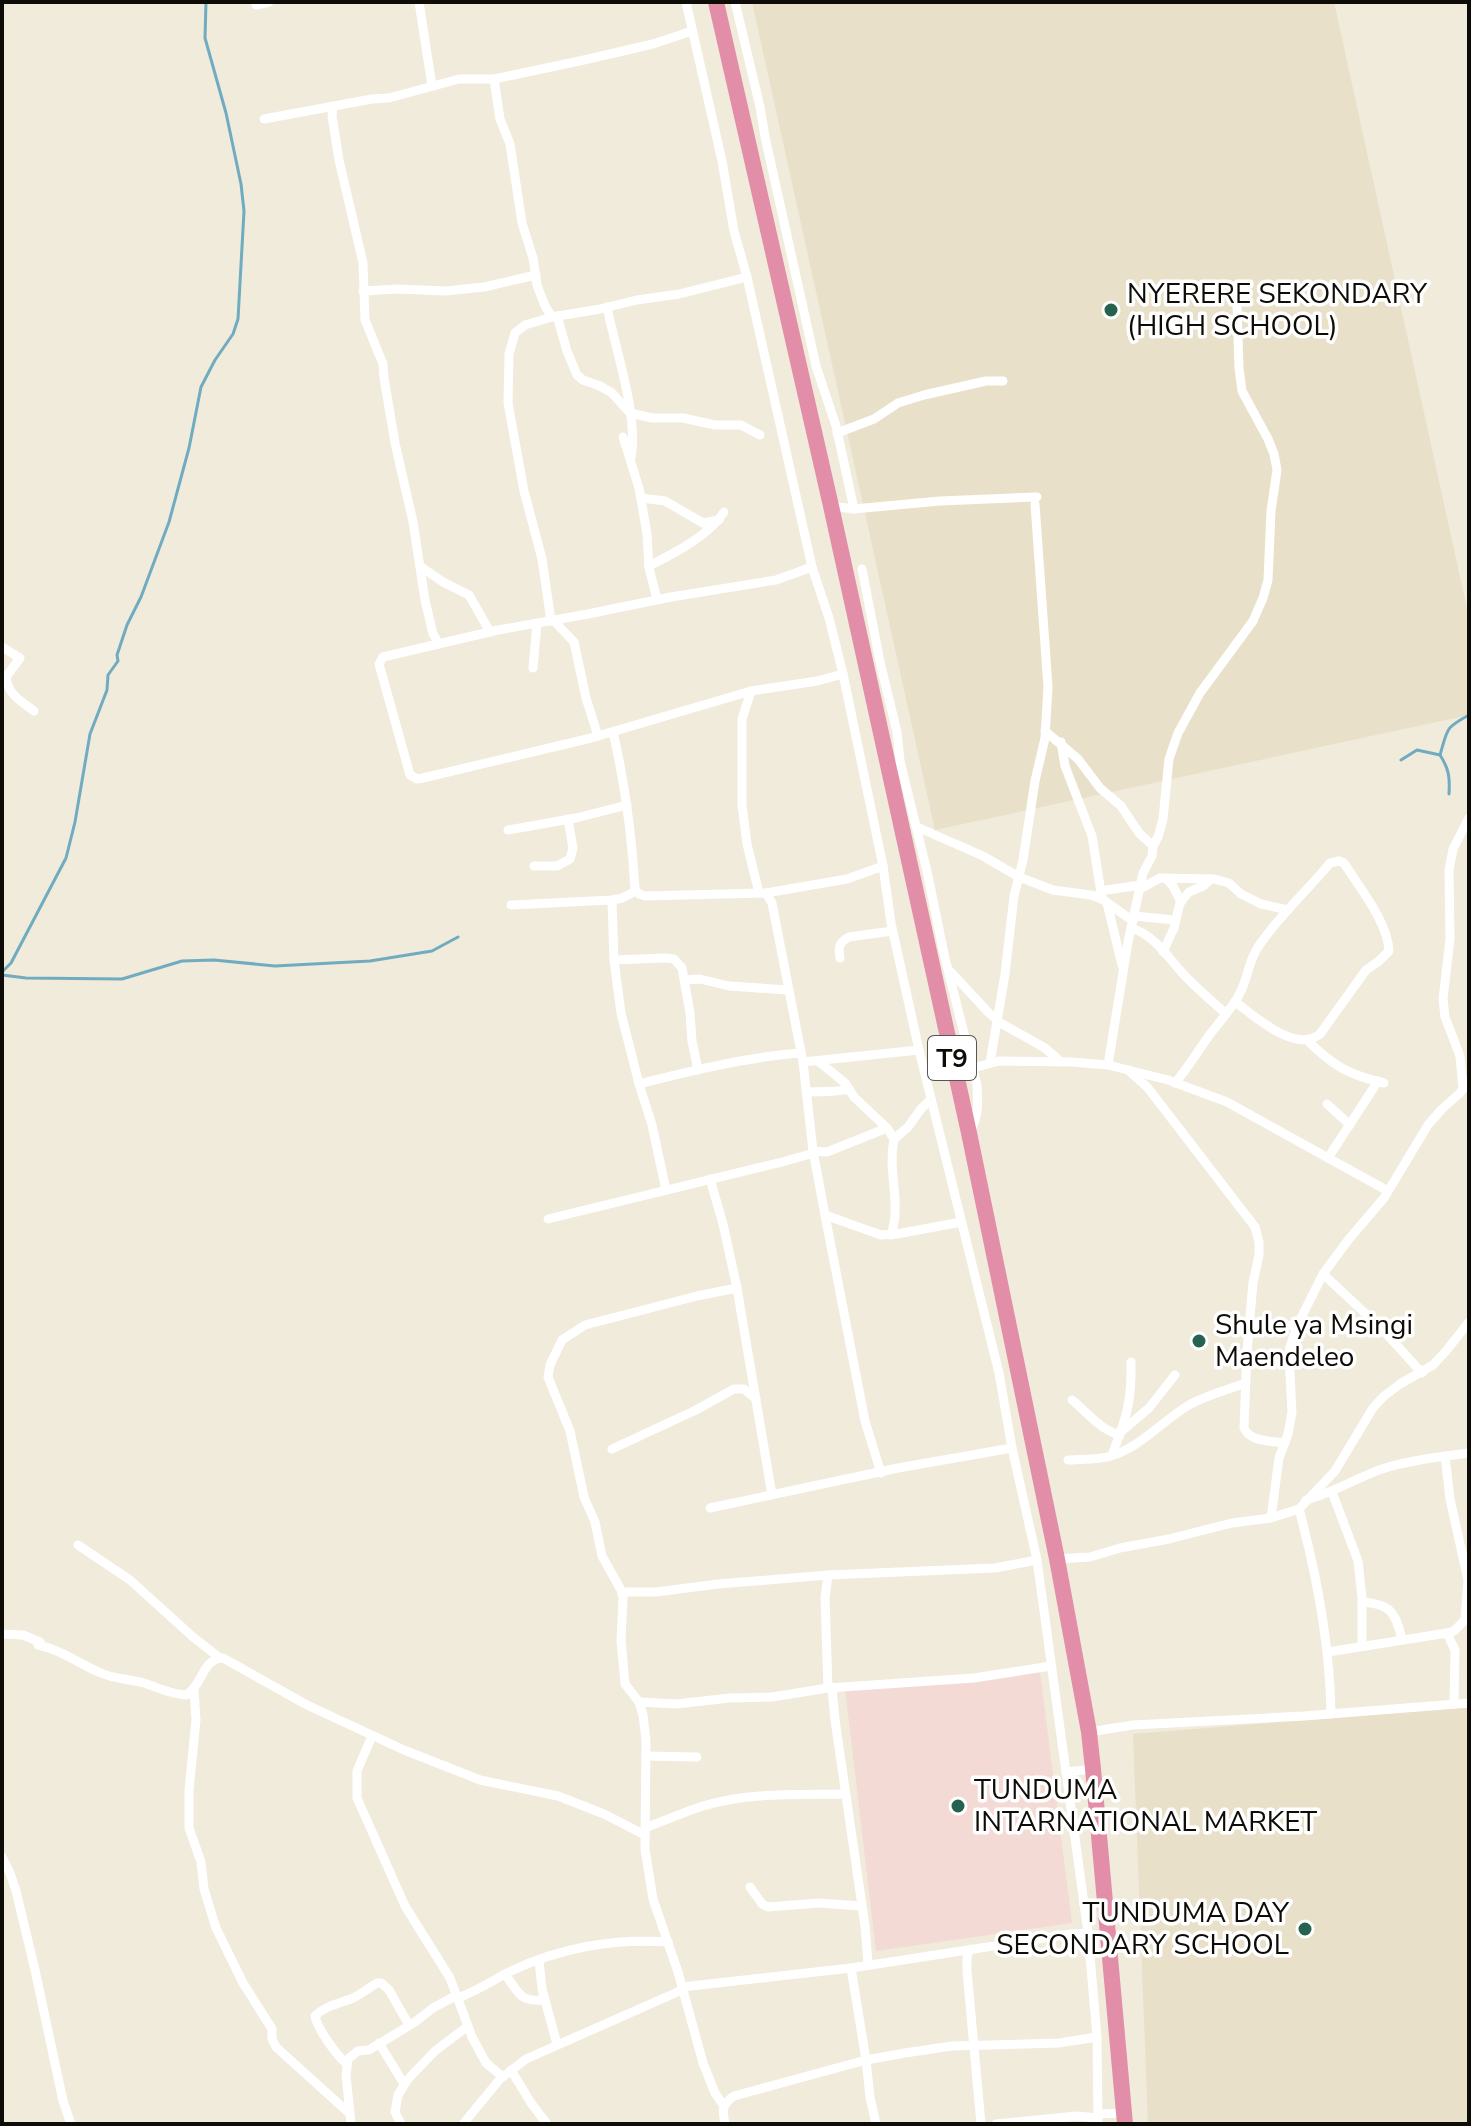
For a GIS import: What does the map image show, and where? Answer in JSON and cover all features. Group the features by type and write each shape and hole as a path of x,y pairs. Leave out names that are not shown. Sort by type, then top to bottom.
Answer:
{"highway":[{"name":"T9","path":"716,2 969,1133 1057,1559 1089,1732 1125,2118"}],"street":[{"path":"256,5 269,2"},
{"path":"419,2 432,86"},
{"path":"686,2 722,161 734,231 812,567 843,674 883,866 892,931 999,1373 1037,1560 1088,1933 1097,2037 1098,2119"},
{"path":"735,2 816,366 837,433 854,509"},
{"path":"264,119 389,98 459,79 494,79 653,44 692,31"},
{"path":"494,79 500,119 510,144 522,223 542,298 555,317 577,375 607,389 630,413 652,418 683,418 715,425 741,425 760,435"},
{"path":"333,106 337,149 363,263 365,320 383,364 429,620 439,644"},
{"path":"363,291 446,291 484,287 536,275"},
{"path":"598,736 574,642 552,621 542,559 524,491 508,403 509,354 515,333 525,325 555,317 679,294 747,277"},
{"path":"1108,1065 1123,968 1143,873 1152,856 1163,819 1169,759 1178,733 1200,693 1253,621 1268,580 1271,511 1277,470 1268,439 1242,391 1237,306"},
{"path":"607,307 630,413 631,458"},
{"path":"837,433 874,419 898,403 986,381 1003,381"},
{"path":"623,437 641,498 649,566 657,599"},
{"path":"641,498 665,501 703,523 722,516 705,533 649,566"},
{"path":"831,506 854,509 940,501 1036,500 1048,687 1045,731 1014,896 990,1063"},
{"path":"421,567 469,595 490,632"},
{"path":"812,567 776,580 657,599 383,657 379,664 397,733 411,776 417,779 598,736 751,691 843,674"},
{"path":"862,569 897,732 900,761 977,1085 976,1121 969,1133"},
{"path":"533,668 537,623"},
{"path":"2,647 20,658 6,677 10,690 34,711"},
{"path":"751,691 742,719 742,805 747,844 762,893 772,903 801,1058 825,1215 865,1421 881,1473"},
{"path":"1045,731 1078,759 1153,846"},
{"path":"613,732 627,805 636,891"},
{"path":"1061,742 1065,766 1092,836 1103,898 1123,968"},
{"path":"508,830 627,805"},
{"path":"1271,1518 1277,1469 1292,1412 1290,1347 1297,1326 1323,1274 1388,1191 1428,1125 1467,1084 1445,1017 1443,999 1450,939 1449,870 1453,849 1469,818"},
{"path":"534,866 557,866 570,859 573,848 568,819"},
{"path":"917,827 983,856 1019,877 1053,890 1103,898 1146,934 1226,1014"},
{"path":"1175,1083 1235,1002 1255,951 1269,931 1330,863 1344,863 1388,940 1389,951 1366,970 1315,1038 1298,1040 1279,1032 1235,1002"},
{"path":"636,891 645,896 762,893 847,879 883,866"},
{"path":"1103,898 1160,878 1211,879 1229,883 1241,894 1261,904 1288,910"},
{"path":"1166,878 1181,902"},
{"path":"1163,952 1181,902 1189,892 1211,879"},
{"path":"511,905 612,900 636,891"},
{"path":"612,900 614,960 621,1013 652,1125 666,1190"},
{"path":"1133,922 1175,920"},
{"path":"840,958 839,945 849,937 892,931"},
{"path":"614,960 674,959 682,968 698,1070"},
{"path":"948,968 997,1021 1045,1048 1061,1062"},
{"path":"685,980 700,979 729,986 788,990"},
{"path":"1307,1040 1347,1072 1381,1082 1328,1158"},
{"path":"639,1084 776,1055 818,1061 919,1050"},
{"path":"818,1061 849,1089 894,1139 891,1165 896,1206 891,1235"},
{"path":"973,1068 990,1063 1108,1065 1175,1083 1227,1102 1388,1191"},
{"path":"1128,1070 1148,1088 1255,1227 1259,1255 1253,1283 1244,1421 1247,1434 1253,1438 1285,1443"},
{"path":"806,1092 849,1089"},
{"path":"894,1139 931,1099"},
{"path":"1327,1104 1350,1125"},
{"path":"548,1219 813,1152 827,1152 887,1128"},
{"path":"710,1179 737,1288 772,1495"},
{"path":"825,1215 881,1235 961,1222"},
{"path":"1323,1274 1382,1329 1422,1373"},
{"path":"724,2106 703,2063 653,1899 645,1849 643,1715 623,1675 622,1592 602,1556 595,1522 584,1497 570,1431 548,1377 562,1340 585,1325 737,1288"},
{"path":"1057,1559 1090,1557 1232,1523 1271,1518 1299,1509 1335,1471 1373,1408 1383,1397 1433,1365 1469,1322"},
{"path":"1249,1330 1267,1324 1297,1326"},
{"path":"1112,1455 1127,1417 1132,1390 1131,1362"},
{"path":"999,1373 1019,1369"},
{"path":"1121,1433 1149,1408 1175,1375"},
{"path":"1068,1460 1112,1455 1146,1437 1169,1417 1191,1404 1210,1394 1246,1383"},
{"path":"612,1449 734,1389 744,1389 756,1399"},
{"path":"1072,1400 1106,1430 1121,1433"},
{"path":"1007,1417 1028,1412"},
{"path":"710,1508 1012,1448"},
{"path":"1306,1500 1381,1470 1423,1459 1469,1453"},
{"path":"1328,1652 1447,1633 1454,1631 1465,1620 1468,1573 1450,1499 1445,1456"},
{"path":"1332,1492 1358,1561 1362,1645"},
{"path":"1299,1509 1317,1584 1328,1652 1331,1714"},
{"path":"78,1545 130,1580 220,1658 232,1661 307,1705 372,1736 480,1780 558,1796 645,1831 704,1806 737,1799 845,1794"},
{"path":"622,1592 656,1592 828,1575 995,1568 1037,1560"},
{"path":"828,1575 825,1598 826,1667 868,1964"},
{"path":"1362,1602 1385,1606 1393,1612 1402,1639"},
{"path":"1447,1633 1456,1659 1454,1704"},
{"path":"2,1634 23,1635 102,1674 146,1684 164,1692 186,1695 194,1690 210,1661 220,1658"},
{"path":"639,1702 676,1704 772,1697 830,1688 974,1678 1051,1666"},
{"path":"194,1690 196,1720 189,1790 189,1828 201,1862 204,1889 216,1928 243,1983 272,2029 276,2047 350,2119"},
{"path":"1089,1732 1133,1725 1186,1724 1469,1703"},
{"path":"372,1736 357,1771 357,1798 370,1831 405,1906 450,1978 486,2063 507,2073 547,2124"},
{"path":"646,1756 697,1757"},
{"path":"1066,1772 1093,1769"},
{"path":"2,1857 16,1891 63,2101 71,2124"},
{"path":"750,1887 762,1904 768,1907 819,1903 861,1906"},
{"path":"463,2124 507,2073 526,2059 682,1988 851,1968 1088,1933"},
{"path":"350,2119 346,2075 348,2059 358,2051 369,2050 433,2008 539,1960 620,1941 668,1942"},
{"path":"970,1949 967,1971 981,2124"},
{"path":"539,1960 542,1989 557,2044"},
{"path":"851,1968 876,2124"},
{"path":"505,1974 514,1991 522,1997 531,2001 545,2000"},
{"path":"347,2064 316,2022 315,2016 320,2010 381,1983 389,1990 409,2025"},
{"path":"401,2124 395,2112 404,2084 435,2051 468,2026"},
{"path":"725,2124 722,2112 734,2096 866,2060 952,2046 1059,2043 1097,2037"},
{"path":"379,2043 404,2084"},
{"path":"996,2124 1077,2116 1125,2118"}],"shaded area":[{"name":"NYERERE SEKONDARY (HIGH SCHOOL)","path":"752,2 1334,2 1469,618 1469,715 935,830"},
{"name":"TUNDUMA INTARNATIONAL MARKET","path":"1040,1672 1072,1923 876,1951 845,1688"},
{"name":"TUNDUMA DAY SECONDARY SCHOOL","path":"1469,1707 1469,2124 1148,2124 1133,1734"}],"waterway":[{"path":"2,972 11,963 66,858 90,734 107,690 108,675 118,661 117,655 127,625 169,522 201,387 233,334 238,319 244,211 226,113 205,38 206,2"},
{"path":"1440,755 1448,730 1469,715"},
{"path":"1401,760 1417,750 1440,755 1448,773 1449,794"},
{"path":"2,975 122,979 182,961 214,960 275,966 370,961 432,951 458,937"}],"place":[{"name":"NYERERE SEKONDARY (HIGH SCHOOL)","path":"1111,310"},
{"name":"Shule ya Msingi Maendeleo","path":"1199,1341"},
{"name":"TUNDUMA INTARNATIONAL MARKET","path":"958,1806"},
{"name":"TUNDUMA DAY SECONDARY SCHOOL","path":"1305,1929"}]}
